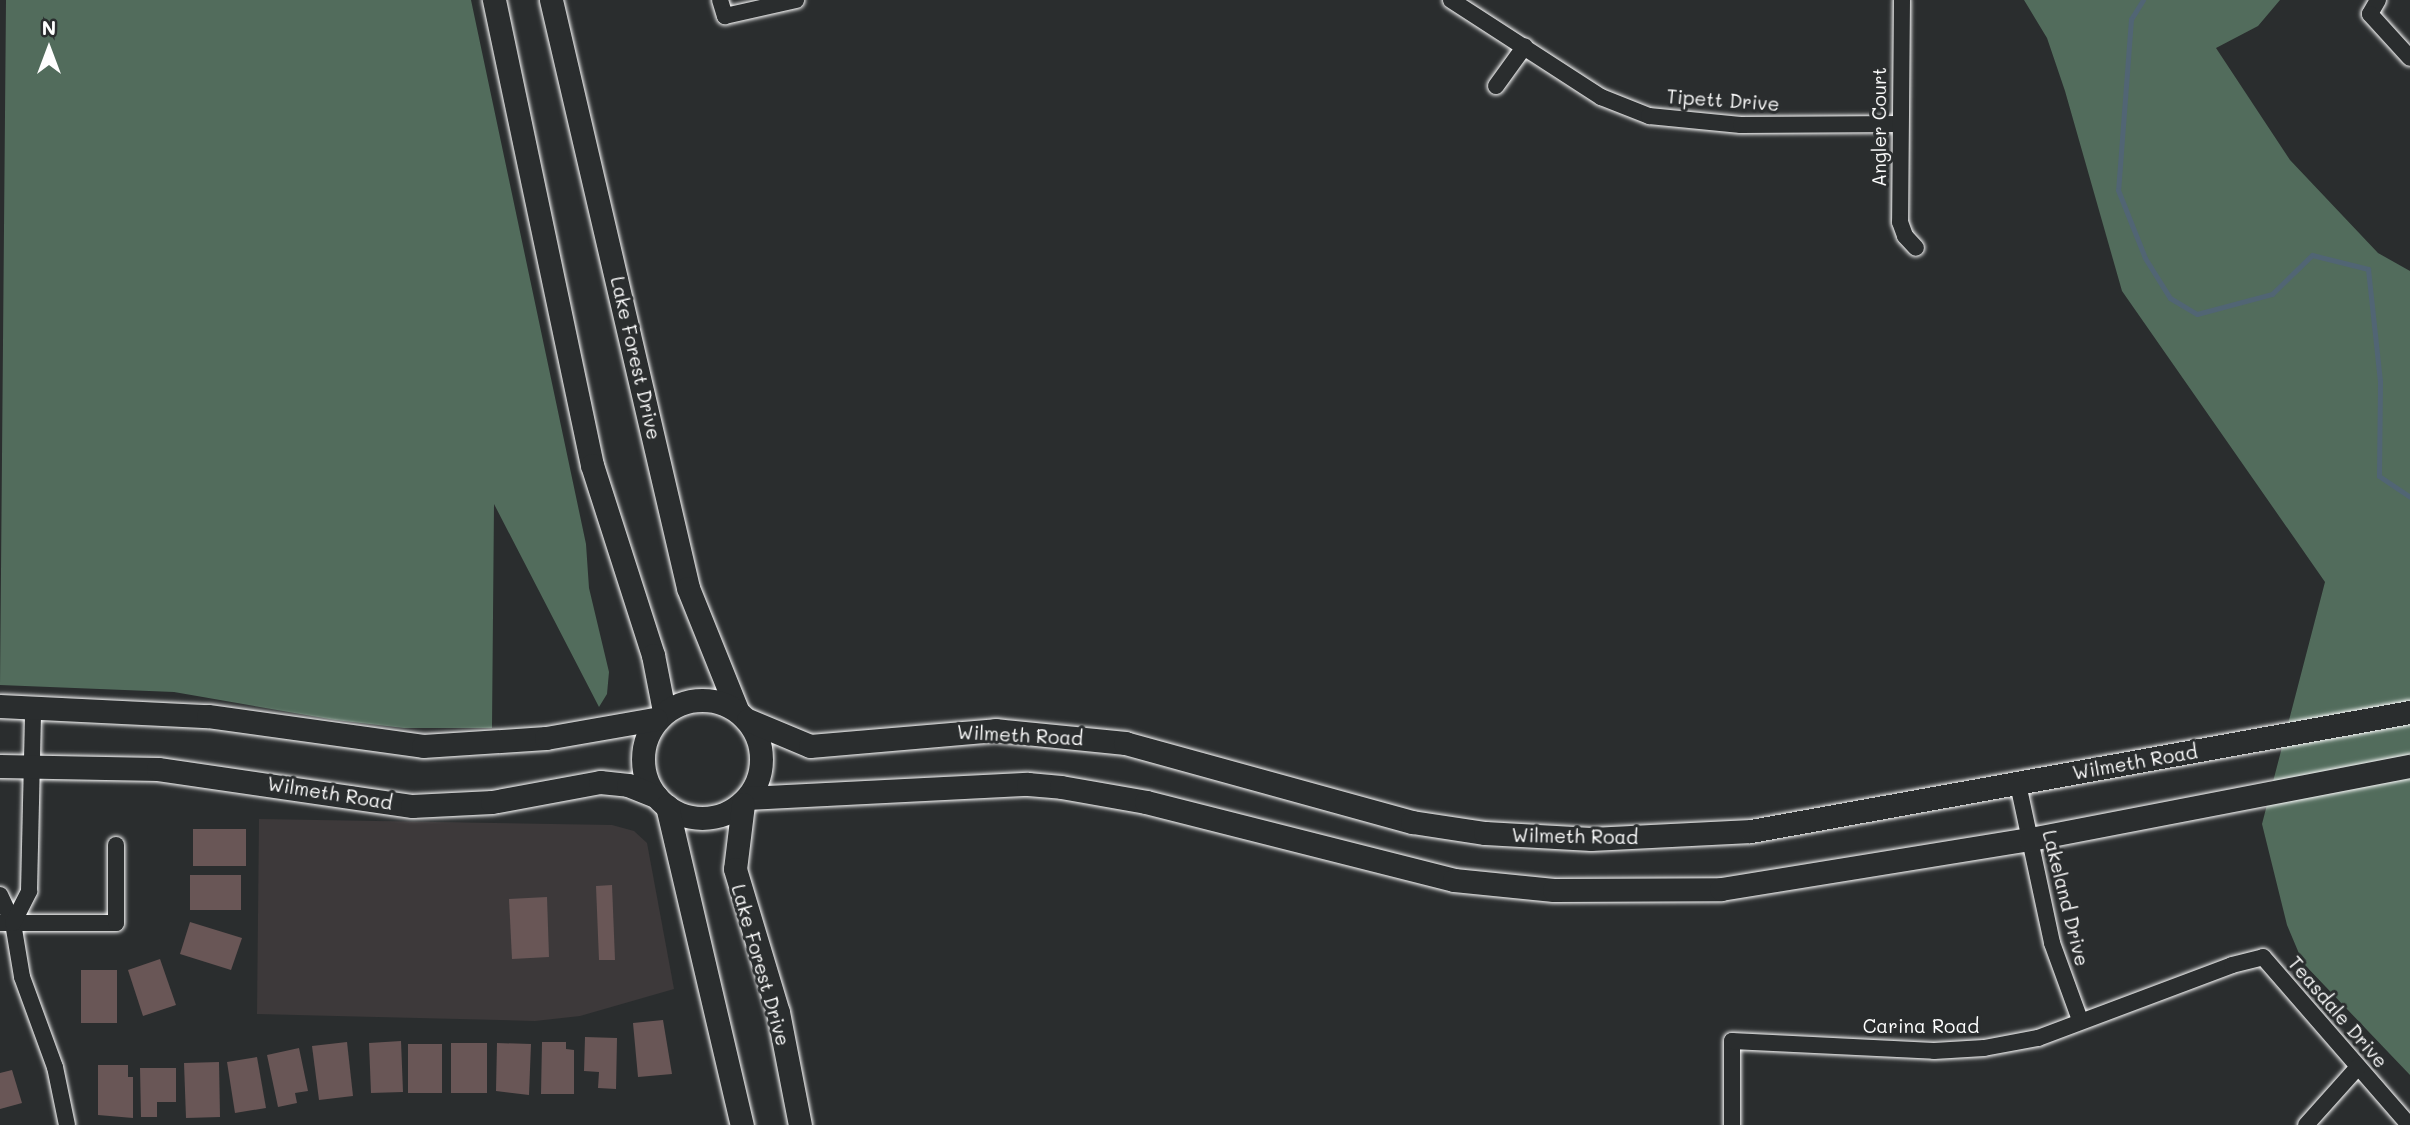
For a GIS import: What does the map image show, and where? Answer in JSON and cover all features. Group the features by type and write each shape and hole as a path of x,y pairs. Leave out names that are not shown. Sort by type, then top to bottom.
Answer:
{"street":[{"path":"494,0 592,465 653,655 659,715 643,761 662,802 742,1125"},
{"name":"Lake Forest Drive","path":"551,0 688,588 742,715"},
{"path":"722,8 796,0"},
{"name":"Tipett Drive","path":"1451,0 1601,97 1648,116 1741,125 1900,124"},
{"name":"Angler Court","path":"1902,0 1900,222 1905,236 1916,248"},
{"path":"2374,7 2410,58"},
{"path":"1496,86 1525,46"},
{"path":"0,706 208,716 424,746 546,738 659,715 700,700 742,715 761,757 757,783 745,801"},
{"path":"6,923 29,891 33,708"},
{"name":"Wilmeth Road","path":"742,715 810,746 995,730 1125,743 1412,821 1545,838 1710,837 2410,712"},
{"name":"Wilmeth Road","path":"0,766 210,774 412,806 492,802 600,782 628,785 662,802"},
{"path":"662,802 704,818 745,801 1028,783 1146,802 1404,870 1554,890 1721,889 2029,839 2410,766"},
{"name":"Lakeland Drive","path":"2018,784 2052,943 2080,1020"},
{"name":"Lake Forest Drive","path":"745,801 737,878 778,1012 800,1125"},
{"path":"6,923 116,923 116,845"},
{"path":"0,895 22,977 55,1067 67,1125"},
{"name":"Carina Road","path":"1732,1125 1732,1041 1934,1051 1984,1048 2038,1038 2080,1020 2263,957"},
{"name":"Teasdale Drive","path":"2263,957 2303,1009 2409,1125"},
{"path":"2306,1125 2358,1067"}],"shaded area":[{"path":"259,819 612,825 634,831 647,843 674,989 580,1016 535,1021 257,1014"}],"green space":[{"path":"6,0 471,0 586,544 589,588 609,672 607,694 599,707 494,504 492,728 404,728 335,720 174,692 0,685"},
{"path":"2024,0 2280,0 2258,26 2216,48 2290,160 2378,253 2410,271 2410,1075 2303,963 2287,925 2262,824 2325,582 2122,291 2065,91 2047,38"}],"building":[{"path":"193,829 246,829 246,866 193,866"},
{"path":"190,875 241,875 241,910 190,910"},
{"path":"612,885 615,960 599,960 596,886"},
{"path":"547,897 549,957 512,959 509,899"},
{"path":"190,922 242,938 231,970 180,954"},
{"path":"160,959 176,1005 143,1016 128,970"},
{"path":"81,970 117,970 117,1023 81,1023"},
{"path":"663,1020 672,1074 638,1077 633,1023"},
{"path":"585,1037 617,1038 616,1089 598,1088 599,1072 584,1071"},
{"path":"401,1041 403,1092 371,1093 369,1043"},
{"path":"347,1042 353,1096 319,1100 312,1046"},
{"path":"542,1042 566,1042 566,1049 574,1050 574,1094 541,1094"},
{"path":"451,1043 487,1043 487,1093 451,1093"},
{"path":"497,1043 531,1044 529,1095 496,1091"},
{"path":"408,1044 442,1044 442,1093 408,1093"},
{"path":"299,1048 308,1091 295,1093 297,1103 278,1107 267,1055"},
{"path":"257,1057 266,1108 235,1113 227,1062"},
{"path":"219,1062 220,1117 186,1118 184,1063"},
{"path":"98,1065 128,1065 128,1077 133,1077 133,1118 98,1115"},
{"path":"140,1068 176,1068 176,1102 157,1102 157,1117 141,1117"},
{"path":"12,1070 22,1103 0,1109 0,1073"}],"waterway":[{"path":"2143,0 2131,19 2118,190 2145,258 2170,298 2197,314 2272,294 2312,255 2368,269 2380,381 2379,476 2410,497"}]}
